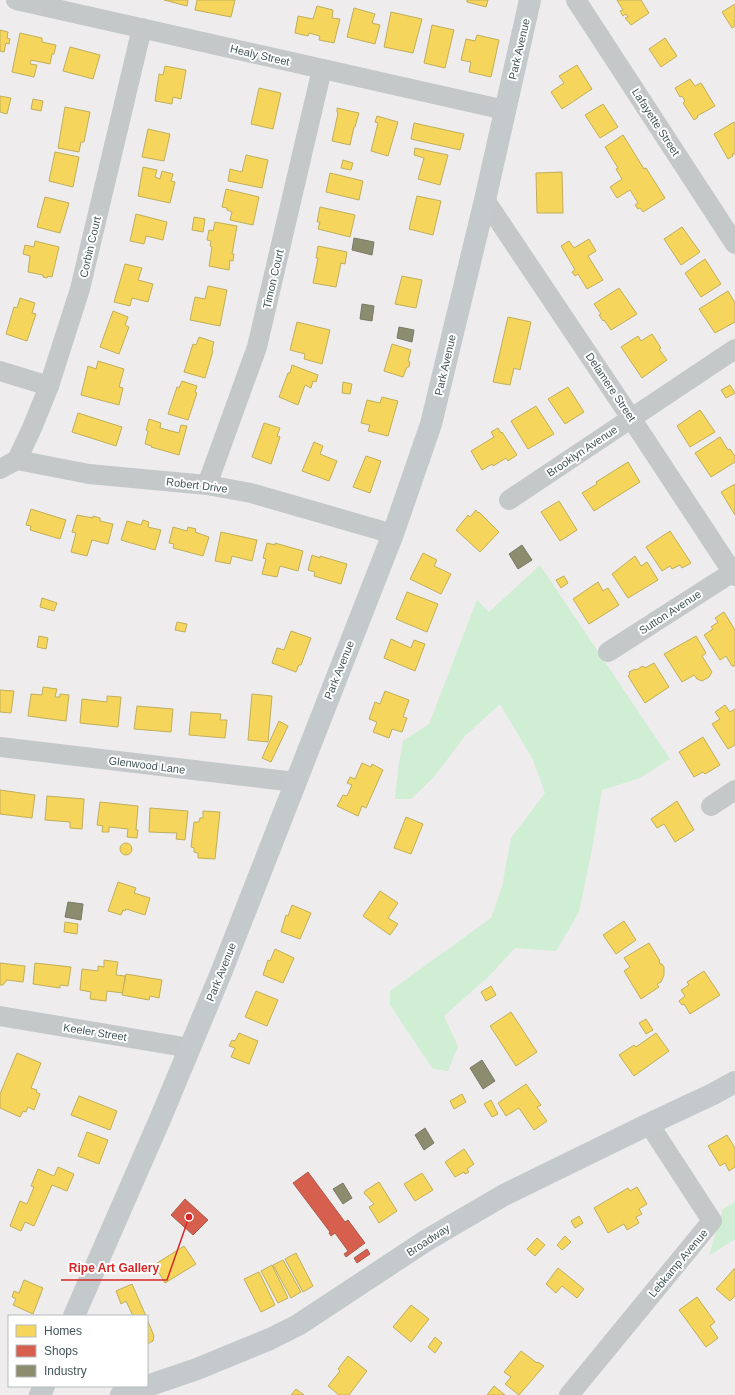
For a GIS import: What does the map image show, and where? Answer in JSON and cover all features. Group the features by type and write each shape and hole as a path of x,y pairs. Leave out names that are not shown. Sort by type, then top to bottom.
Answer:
{"main road":[{"name":"Park Avenue","path":"74,1315 190,1048 393,534 431,424 530,0"},
{"name":"Broadway","path":"148,1386 197,1370 277,1336 298,1325 427,1240 468,1215 536,1179 735,1082"},
{"name":"Broadway","path":"120,1395 145,1387"}],"street":[{"name":"Healy Street","path":"16,0 505,110"},
{"name":"Lafayette Street","path":"576,0 735,244"},
{"name":"Corbin Court","path":"8,464 32,428 49,386 80,289 142,28"},
{"name":"Timon Court","path":"207,485 257,347 322,69"},
{"name":"Delamere Street","path":"484,200 734,574"},
{"name":"Brooklyn Avenue","path":"510,500 735,349"},
{"path":"0,371 49,386"},
{"name":"Robert Drive","path":"8,464 89,474 207,485 251,493 393,534"},
{"name":"Sutton Avenue","path":"608,652 734,574"},
{"name":"Glenwood Lane","path":"0,747 295,782"},
{"path":"710,806 735,790"},
{"name":"Keeler Street","path":"0,1016 190,1048"},
{"name":"Lebkamp Avenue","path":"569,1395 712,1221 649,1124"}],"green space":[{"path":"540,565 670,759 640,778 602,790 579,912 556,951 515,948 489,976 444,1016 458,1046 448,1071 433,1069 390,1005 390,991 491,918 502,887 511,838 545,793 533,760 500,704 465,736 434,777 411,799 395,799 403,741 429,724 477,600 489,612"},
{"path":"735,1202 735,1239 709,1256 723,1209"}],"building: Homes":[{"path":"164,0 188,0 187,6"},
{"path":"197,0 235,0 231,17 195,10"},
{"path":"467,0 488,0 486,7 467,2"},
{"path":"617,0 641,0 649,13 631,25 625,18 628,17 626,14 623,16 620,11 623,10"},
{"path":"735,4 735,26 732,28 722,12"},
{"path":"317,6 333,10 332,18 340,19 334,43 319,40 320,36 309,33 308,36 295,33 298,16 313,19"},
{"path":"354,8 375,14 372,23 380,25 375,44 347,37"},
{"path":"391,12 422,19 413,53 384,47"},
{"path":"432,25 454,30 445,68 424,63"},
{"path":"0,30 8,32 7,38 10,39 9,44 6,43 4,52 0,51"},
{"path":"20,33 42,38 42,42 56,45 50,64 31,60 30,64 37,65 34,77 12,72"},
{"path":"477,35 499,40 491,77 469,72 471,62 461,60 466,39 475,41"},
{"path":"665,38 677,56 661,67 649,49"},
{"path":"70,47 100,55 93,79 63,71"},
{"path":"577,65 592,89 562,109 551,92 564,83 559,76"},
{"path":"165,66 186,70 181,99 173,97 172,104 155,101 159,74 163,75"},
{"path":"690,79 695,86 701,83 715,106 697,116 698,117 694,120 683,103 685,101 682,96 680,97 675,88"},
{"path":"259,88 281,93 273,129 251,124"},
{"path":"0,96 11,98 7,114 0,112"},
{"path":"33,99 43,101 41,111 31,109"},
{"path":"603,104 618,127 600,138 585,115"},
{"path":"65,107 90,112 84,142 81,142 79,152 58,148"},
{"path":"337,108 359,113 350,145 332,141 338,113"},
{"path":"377,116 398,122 388,156 371,151 378,123 375,122"},
{"path":"734,122 735,154 732,154 733,156 728,159 714,134"},
{"path":"414,123 464,134 460,150 411,139"},
{"path":"148,129 170,134 164,161 142,157"},
{"path":"623,135 644,169 646,168 665,198 643,212 635,205 638,203 630,190 617,198 610,187 622,179 616,169 618,168 605,147"},
{"path":"415,148 448,155 440,185 418,179 424,158 414,155"},
{"path":"55,152 79,157 73,187 49,181"},
{"path":"246,155 268,160 262,188 228,181 230,169 242,172"},
{"path":"343,160 353,163 351,170 341,168"},
{"path":"143,167 157,170 155,177 160,179 162,171 173,174 171,181 175,182 170,203 138,196"},
{"path":"562,172 563,213 537,213 536,173"},
{"path":"330,173 363,181 359,200 326,192"},
{"path":"226,189 259,197 253,225 230,220 232,212 227,210 227,208 222,207"},
{"path":"417,196 441,201 433,235 409,229"},
{"path":"45,197 69,203 60,233 37,227"},
{"path":"320,207 355,215 350,237 318,229 320,222 317,222"},
{"path":"136,214 167,222 163,240 146,236 144,244 130,241"},
{"path":"194,217 205,219 203,232 192,230"},
{"path":"215,222 237,226 232,254 234,254 233,261 230,260 229,270 209,266 212,247 210,246 211,241 207,240 209,230 213,231"},
{"path":"682,227 700,252 681,265 664,239"},
{"path":"589,239 596,251 588,256 603,280 587,289 578,274 575,276 572,272 575,270 561,246 569,241 574,248"},
{"path":"35,241 59,247 52,277 48,276 47,278 43,277 43,275 28,272 30,256 23,254 25,245 34,247"},
{"path":"318,246 347,252 345,264 341,263 336,287 313,283 318,258 316,258"},
{"path":"705,259 721,284 701,297 685,273"},
{"path":"125,264 142,268 138,280 153,284 148,302 132,298 130,306 114,302"},
{"path":"402,276 422,280 416,308 395,304"},
{"path":"208,286 227,290 220,326 190,320 195,297 205,299"},
{"path":"619,288 637,314 611,330 599,315 601,314 594,304"},
{"path":"728,291 735,303 735,322 715,333 699,309"},
{"path":"20,298 35,303 32,313 36,314 27,341 6,334 14,307 17,308"},
{"path":"113,311 128,317 125,325 129,327 119,354 100,347"},
{"path":"508,317 531,322 520,370 514,368 510,385 493,382"},
{"path":"297,322 330,330 322,364 304,359 305,354 290,350"},
{"path":"652,334 661,348 659,349 667,360 642,378 621,347 638,336 641,341"},
{"path":"199,337 214,342 213,351 205,378 184,372 193,344 196,345"},
{"path":"392,344 411,350 408,361 410,362 409,367 407,367 403,377 384,371"},
{"path":"98,361 124,369 119,387 123,388 119,405 81,395 88,366 96,369"},
{"path":"292,365 318,375 316,382 313,381 311,388 305,385 298,405 279,397"},
{"path":"182,381 197,386 195,392 197,393 188,420 168,414 177,387 179,388"},
{"path":"343,382 352,384 350,394 342,393"},
{"path":"730,385 735,393 726,398 721,390"},
{"path":"568,387 584,412 565,424 548,399"},
{"path":"382,397 398,401 388,436 368,431 370,425 361,423 367,400 380,403"},
{"path":"536,406 554,434 528,449 511,421"},
{"path":"700,410 715,432 690,447 677,426"},
{"path":"78,413 122,427 116,446 72,432"},
{"path":"149,419 161,423 160,428 179,433 181,425 187,426 179,455 145,444 148,431 146,430"},
{"path":"264,423 280,428 277,436 280,437 271,464 252,457"},
{"path":"498,428 517,455 508,461 506,458 493,466 492,464 482,470 471,451 494,437 491,432"},
{"path":"720,437 728,450 730,449 735,456 735,462 711,477 695,453"},
{"path":"314,442 323,446 320,454 337,461 329,481 302,471"},
{"path":"366,456 381,461 370,493 353,487"},
{"path":"628,462 640,482 594,511 582,493 597,484 596,482"},
{"path":"735,484 735,515 721,492"},
{"path":"559,501 577,530 560,541 541,512"},
{"path":"31,509 66,520 60,539 30,530 31,526 26,525"},
{"path":"476,510 499,532 480,552 456,530 468,515 470,517"},
{"path":"77,515 93,518 93,516 100,518 100,521 113,524 108,544 92,540 87,556 71,552 76,533 72,532"},
{"path":"143,520 149,522 148,527 161,530 155,550 121,540 127,521 141,525"},
{"path":"173,527 187,531 188,527 196,529 195,532 209,537 203,556 173,548 174,544 169,543"},
{"path":"670,531 691,563 682,568 680,565 672,569 670,566 662,571 646,547"},
{"path":"221,532 257,540 252,561 232,556 230,564 215,561"},
{"path":"267,543 275,545 275,543 303,551 298,571 280,566 277,577 262,574 266,559 263,558"},
{"path":"423,553 437,560 434,566 451,574 441,594 410,579"},
{"path":"312,555 347,564 341,584 314,576 315,572 308,570"},
{"path":"635,556 641,566 647,562 658,580 628,598 612,574"},
{"path":"564,576 568,583 561,588 556,580"},
{"path":"598,582 603,591 608,588 619,605 589,624 573,599"},
{"path":"407,592 438,604 427,632 396,619"},
{"path":"42,598 57,603 54,611 40,607"},
{"path":"724,612 735,630 735,666 732,666 726,656 720,660 704,635 713,629 711,627 718,622 715,618"},
{"path":"177,622 187,624 185,632 175,630"},
{"path":"291,631 311,638 301,665 299,665 296,672 272,663 277,648 284,650"},
{"path":"39,636 48,638 46,649 37,647"},
{"path":"696,636 706,653 702,656 712,672 709,677 702,681 697,679 694,675 682,682 664,654"},
{"path":"391,639 411,648 414,640 425,644 415,671 384,658"},
{"path":"654,663 669,687 645,703 628,676 630,674 629,672 635,669 636,670 643,666 645,668"},
{"path":"43,687 57,689 55,697 60,697 60,694 69,695 66,721 28,716 31,694 42,695"},
{"path":"0,690 14,691 11,713 0,712"},
{"path":"385,691 409,700 403,717 407,718 402,732 392,729 389,738 373,732 377,722 369,719 375,702 380,704"},
{"path":"252,694 272,696 268,742 248,740"},
{"path":"107,696 121,697 118,727 80,723 82,699 107,702"},
{"path":"725,705 730,712 735,709 735,745 728,749 712,724 720,719 715,712"},
{"path":"137,706 173,709 171,732 134,729"},
{"path":"191,712 221,714 220,720 227,720 225,738 189,735"},
{"path":"279,721 288,726 271,762 262,758"},
{"path":"703,737 720,765 705,774 703,772 694,777 679,752"},
{"path":"362,763 371,767 372,764 383,770 366,808 362,806 358,816 337,806 343,795 347,796 352,785 347,783 350,777 355,779"},
{"path":"0,790 35,795 32,818 0,814"},
{"path":"47,796 84,799 82,829 70,828 70,822 45,820"},
{"path":"677,801 694,830 675,842 664,824 657,828 651,819"},
{"path":"100,802 138,806 136,830 138,830 137,838 127,837 128,829 109,827 109,832 102,832 103,826 97,825"},
{"path":"150,808 188,811 185,840 176,839 177,833 149,832"},
{"path":"203,811 220,812 215,859 198,858 198,853 194,852 194,848 191,847 194,822 199,822 200,818 203,818"},
{"path":"406,817 423,824 411,854 394,848"},
{"path":"124,843 128,843 132,849 128,855 124,855 120,851 120,847"},
{"path":"118,882 136,888 134,893 150,898 145,915 126,909 125,911 123,910 121,915 108,911"},
{"path":"380,891 398,903 388,918 398,924 390,935 363,916"},
{"path":"292,905 311,913 300,939 281,932 286,915 288,916"},
{"path":"624,921 636,940 616,954 603,935"},
{"path":"65,922 78,924 77,934 64,932"},
{"path":"649,943 660,961 660,964 664,967 664,975 661,982 657,984 659,987 641,999 624,971 630,967 624,958"},
{"path":"275,949 294,958 283,983 263,975 268,960 270,961"},
{"path":"104,960 118,962 116,975 125,976 123,993 107,991 106,1001 90,999 91,992 80,990 82,969 98,971 98,966 104,967"},
{"path":"0,963 25,966 23,982 7,980 3,985 0,985"},
{"path":"35,963 71,967 68,986 60,985 60,988 33,984"},
{"path":"704,971 720,995 690,1014 684,1004 682,1005 679,1001 685,996 681,990 689,985 687,982"},
{"path":"126,974 162,980 159,998 150,996 149,1000 122,995"},
{"path":"491,986 496,995 486,1001 481,992"},
{"path":"256,991 278,1000 267,1026 245,1017"},
{"path":"511,1012 537,1052 516,1066 490,1026"},
{"path":"646,1019 653,1030 646,1034 639,1023"},
{"path":"239,1033 258,1041 249,1064 231,1057 235,1048 229,1046 232,1040 235,1041"},
{"path":"656,1033 669,1051 634,1076 619,1055 634,1045 636,1047"},
{"path":"17,1053 41,1063 31,1088 37,1090 36,1092 40,1094 34,1110 28,1107 26,1112 23,1111 20,1117 0,1108 0,1094"},
{"path":"526,1084 541,1105 537,1107 547,1121 534,1130 519,1108 506,1116 498,1103"},
{"path":"462,1094 466,1102 454,1109 450,1101"},
{"path":"79,1096 117,1111 110,1130 71,1115"},
{"path":"491,1100 498,1114 492,1117 484,1104"},
{"path":"87,1132 108,1140 99,1164 78,1156"},
{"path":"727,1135 735,1148 735,1167 729,1171 725,1163 720,1166 708,1146"},
{"path":"464,1149 474,1164 467,1169 469,1172 465,1174 464,1172 455,1177 445,1162"},
{"path":"58,1167 74,1174 67,1191 52,1185 34,1226 25,1222 21,1231 10,1226 20,1201 27,1204 34,1187 31,1186 38,1169 54,1176"},
{"path":"422,1173 433,1190 415,1201 404,1184"},
{"path":"379,1182 397,1211 379,1223 369,1207 374,1204 364,1193"},
{"path":"637,1187 647,1204 639,1209 642,1214 636,1217 639,1223 627,1230 624,1224 608,1233 594,1208 628,1188 630,1191"},
{"path":"579,1216 583,1223 575,1228 571,1221"},
{"path":"565,1236 571,1242 562,1250 557,1245"},
{"path":"537,1238 545,1245 535,1256 527,1249"},
{"path":"184,1246 196,1264 165,1283 154,1265"},
{"path":"296,1253 313,1286 303,1292 285,1259"},
{"path":"283,1260 301,1292 291,1298 273,1265"},
{"path":"272,1265 288,1298 278,1303 261,1271"},
{"path":"558,1268 584,1289 577,1298 562,1286 556,1293 546,1284"},
{"path":"735,1268 735,1296 730,1301 716,1289"},
{"path":"259,1272 275,1305 261,1312 244,1279"},
{"path":"24,1280 43,1288 33,1314 13,1305 16,1299 12,1297 14,1291 19,1293"},
{"path":"132,1284 146,1315 133,1315 126,1301 121,1304 116,1291"},
{"path":"697,1297 715,1322 710,1326 718,1338 706,1347 679,1310"},
{"path":"411,1305 429,1319 411,1342 393,1327"},
{"path":"148,1321 154,1336 153,1341 148,1344"},
{"path":"435,1337 442,1343 435,1353 428,1347"},
{"path":"521,1351 537,1363 538,1362 544,1366 519,1395 505,1384 511,1377 504,1372"},
{"path":"348,1356 367,1371 349,1395 339,1395 328,1386 340,1371 338,1369"},
{"path":"494,1386 505,1395 487,1395"},
{"path":"296,1389 304,1395 291,1395"}],"building: Shops":[{"path":"308,1172 345,1222 348,1220 365,1243 346,1257 344,1254 348,1251 335,1233 331,1236 329,1233 330,1232 293,1183"},
{"path":"185,1199 208,1220 193,1235 171,1215"},
{"path":"367,1249 370,1254 357,1263 354,1258"}],"building: Industry":[{"path":"354,238 374,242 372,255 352,250"},
{"path":"362,304 374,306 372,321 360,319"},
{"path":"399,327 414,330 412,342 397,338"},
{"path":"522,545 532,560 518,569 509,554"},
{"path":"68,902 83,904 81,920 65,917"},
{"path":"482,1060 495,1081 483,1089 470,1068"},
{"path":"425,1128 434,1143 424,1150 415,1135"},
{"path":"343,1183 352,1198 343,1204 333,1189"}],"place":[{"name":"Ripe Art Gallery","path":"189,1217"}]}
